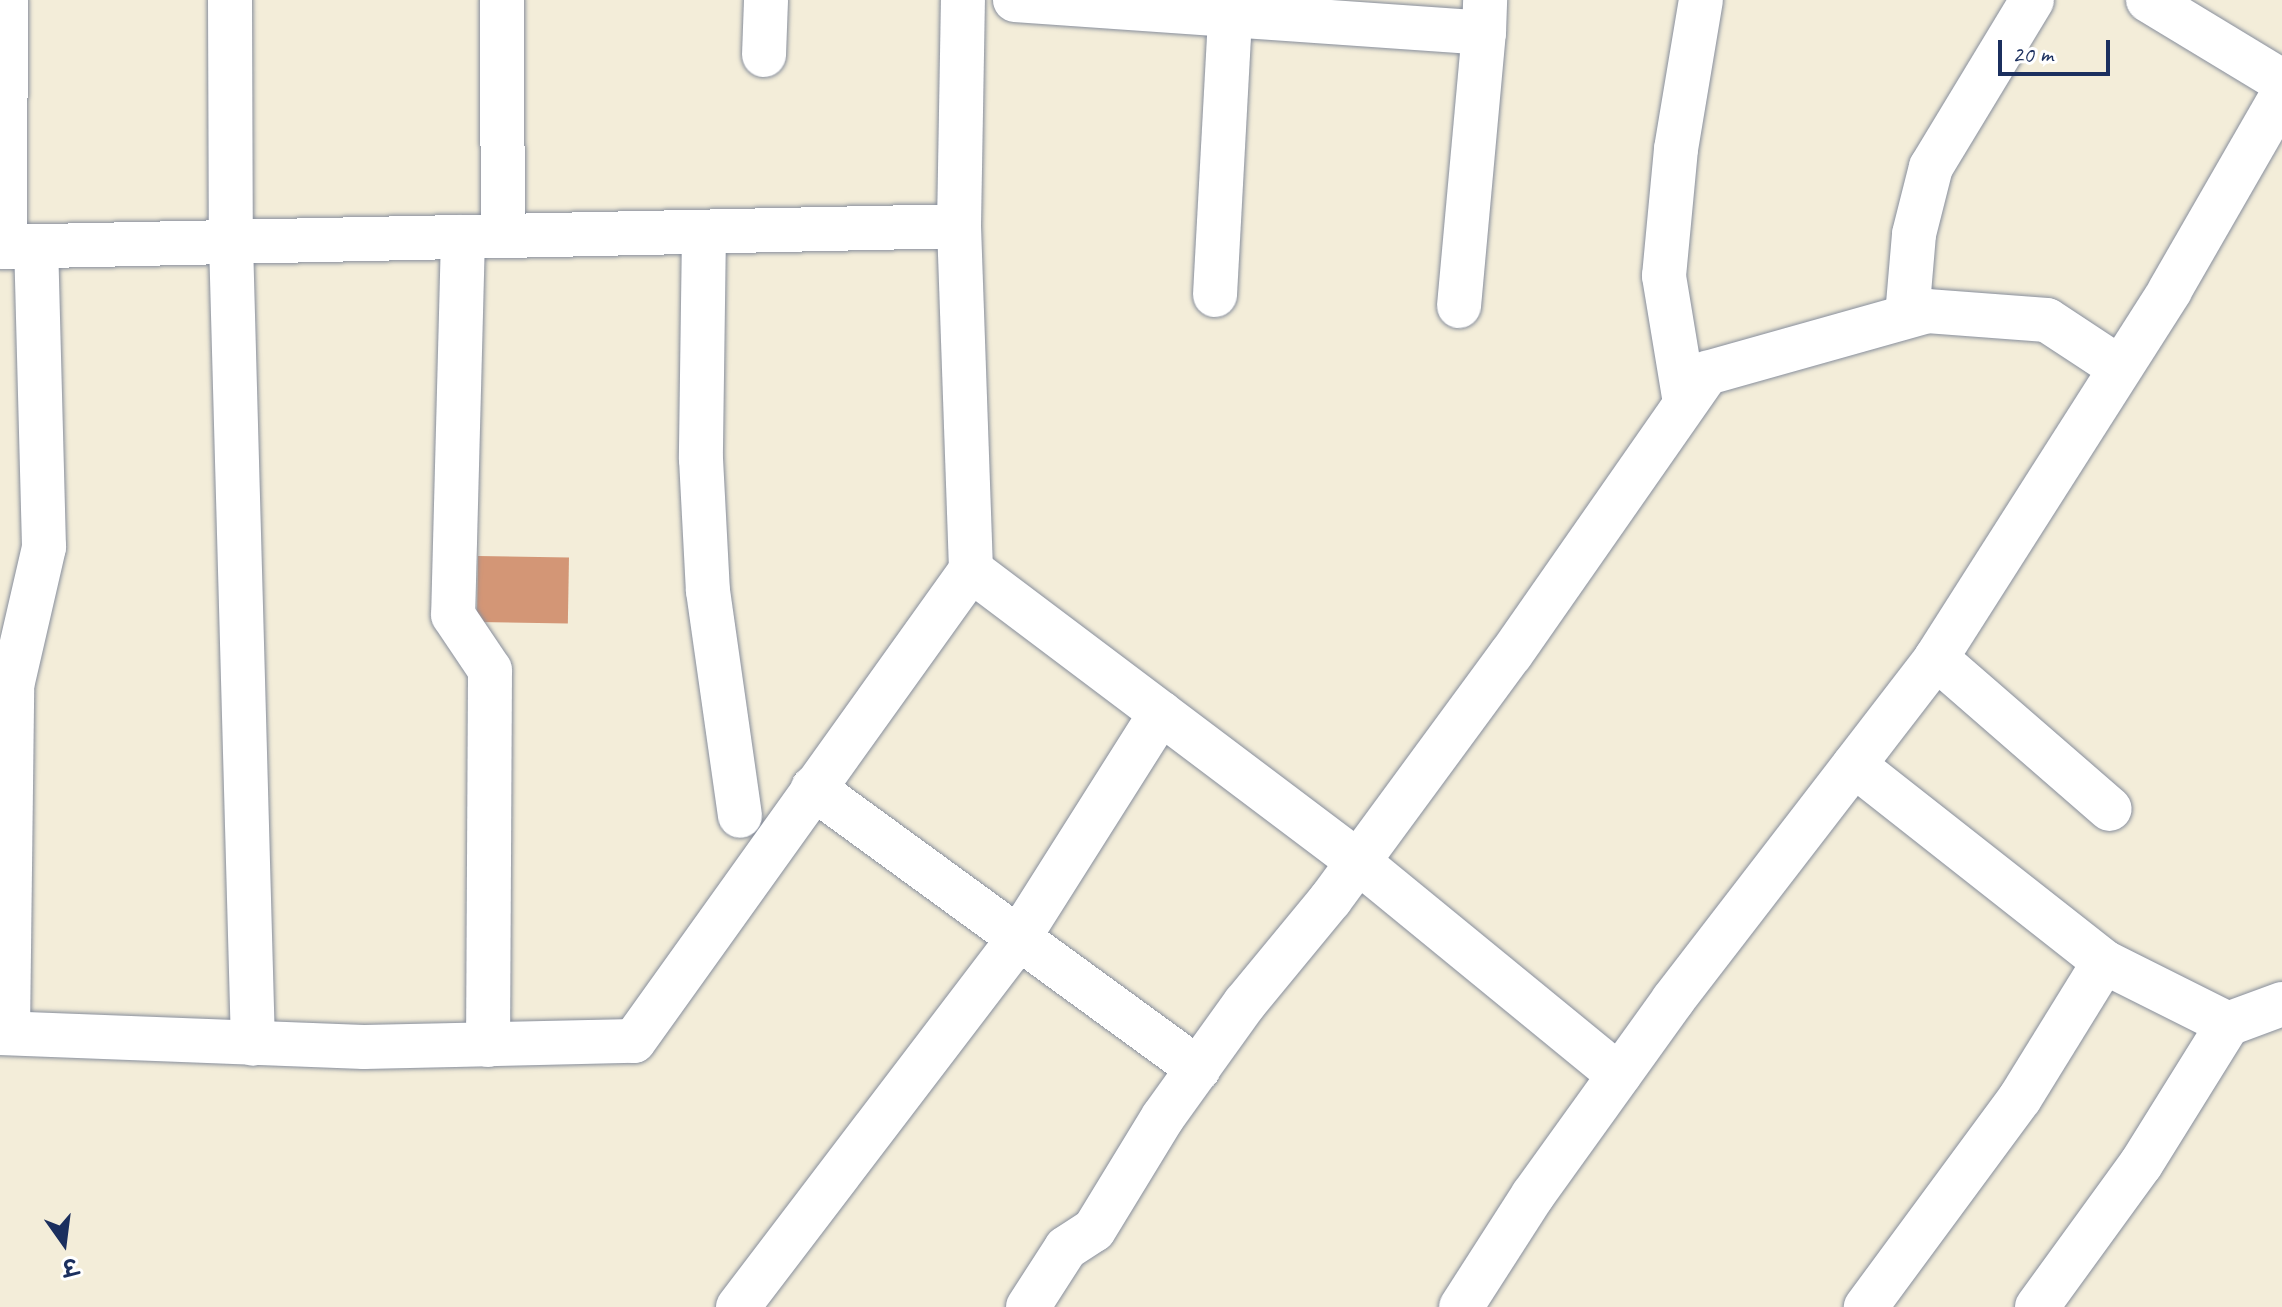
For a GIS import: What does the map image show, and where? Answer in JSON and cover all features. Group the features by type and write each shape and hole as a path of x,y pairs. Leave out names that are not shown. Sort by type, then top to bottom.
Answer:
{"street":[{"path":"6,0 14,247 44,547 12,686 4,1033 253,1044 488,1045 634,1041 971,570 959,226 963,0"},
{"path":"230,0 231,242 253,1044"},
{"path":"488,1045 490,670 453,615 502,0"},
{"path":"764,55 766,0"},
{"path":"1015,0 1484,16 1459,306"},
{"path":"1685,403 1664,276 1676,149 1701,0"},
{"path":"1907,316 1914,234 1931,167 2032,0"},
{"path":"2148,0 2282,81"},
{"path":"1215,295 1231,8"},
{"path":"1461,1307 1619,1075 1936,658 2120,368 2282,95"},
{"path":"14,247 959,226"},
{"path":"704,232 701,459 708,591 735,816 805,799 1017,940 1198,1069"},
{"path":"1028,1307 1066,1248 1094,1230 1198,1069 1330,900 1355,859 1511,654 1707,373 1927,311 2047,320 2120,368"},
{"path":"971,570 1355,859 1619,1075"},
{"path":"1936,658 2110,809"},
{"path":"738,1307 1017,940 1161,713"},
{"path":"1854,765 2104,962 2264,1013 2141,1164 2037,1307"},
{"path":"1866,1307 2020,1098 2104,962"}],"building":[{"path":"478,556 569,558 568,624 477,622"}]}
